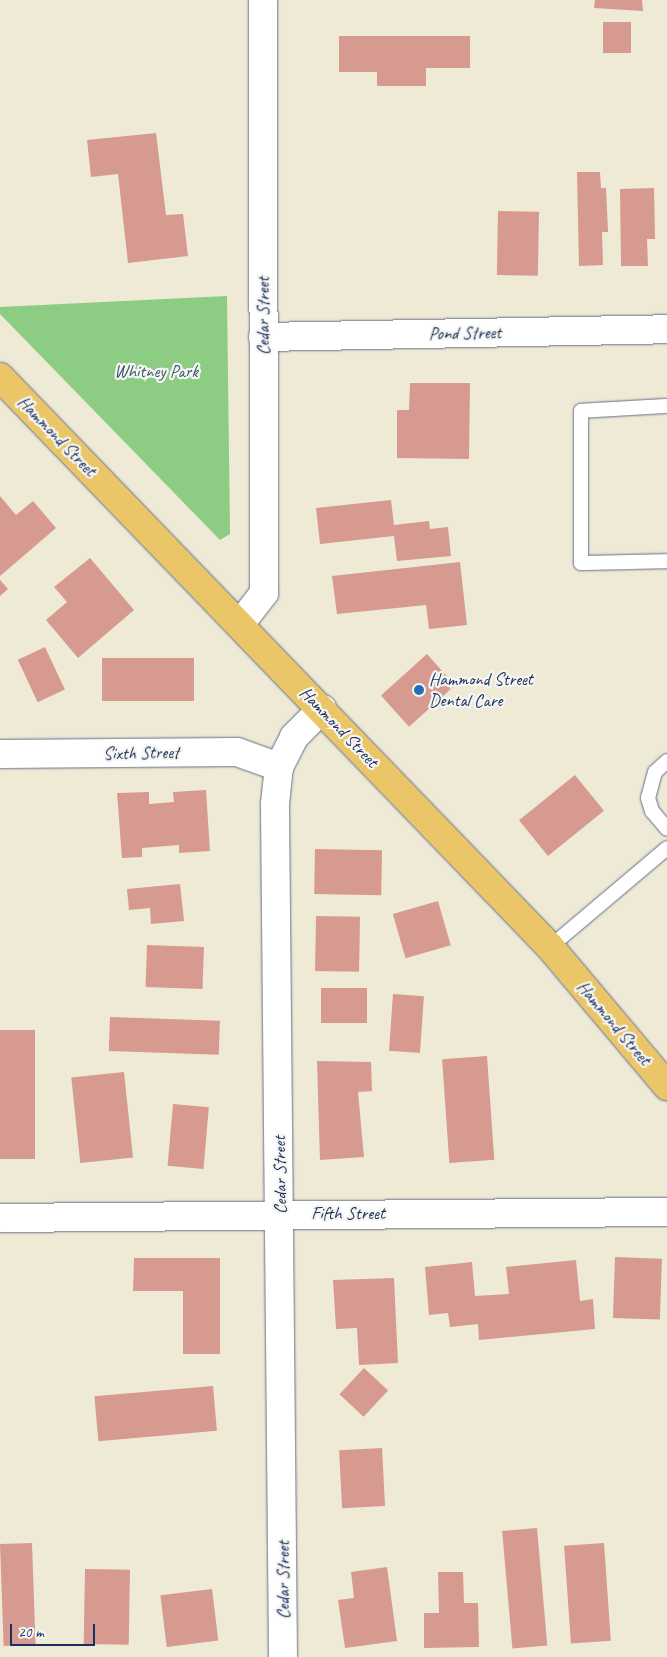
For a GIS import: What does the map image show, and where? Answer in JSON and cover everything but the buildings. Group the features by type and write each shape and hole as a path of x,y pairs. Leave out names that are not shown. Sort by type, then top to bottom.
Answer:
{"main road":[{"name":"Hammond Street","path":"0,377 550,947 667,1086"}],"street":[{"name":"Cedar Street","path":"240,624 264,593 263,0"},
{"name":"Pond Street","path":"263,337 667,329"},
{"name":"Cedar Street","path":"283,1657 275,804 279,767 294,737 322,709"},
{"name":"Sixth Street","path":"0,754 237,752 279,767"},
{"name":"Fifth Street","path":"0,1218 280,1213 667,1212"}],"lane":[{"path":"667,406 581,411 581,563 667,561"},
{"path":"667,761 655,772 648,798 652,811 667,829"},
{"path":"550,947 667,848"}],"green space":[{"name":"Whitney Park","path":"227,296 230,534 220,540 0,314 0,307"}],"place":[{"name":"Hammond Street Dental Care","path":"419,690"}]}
